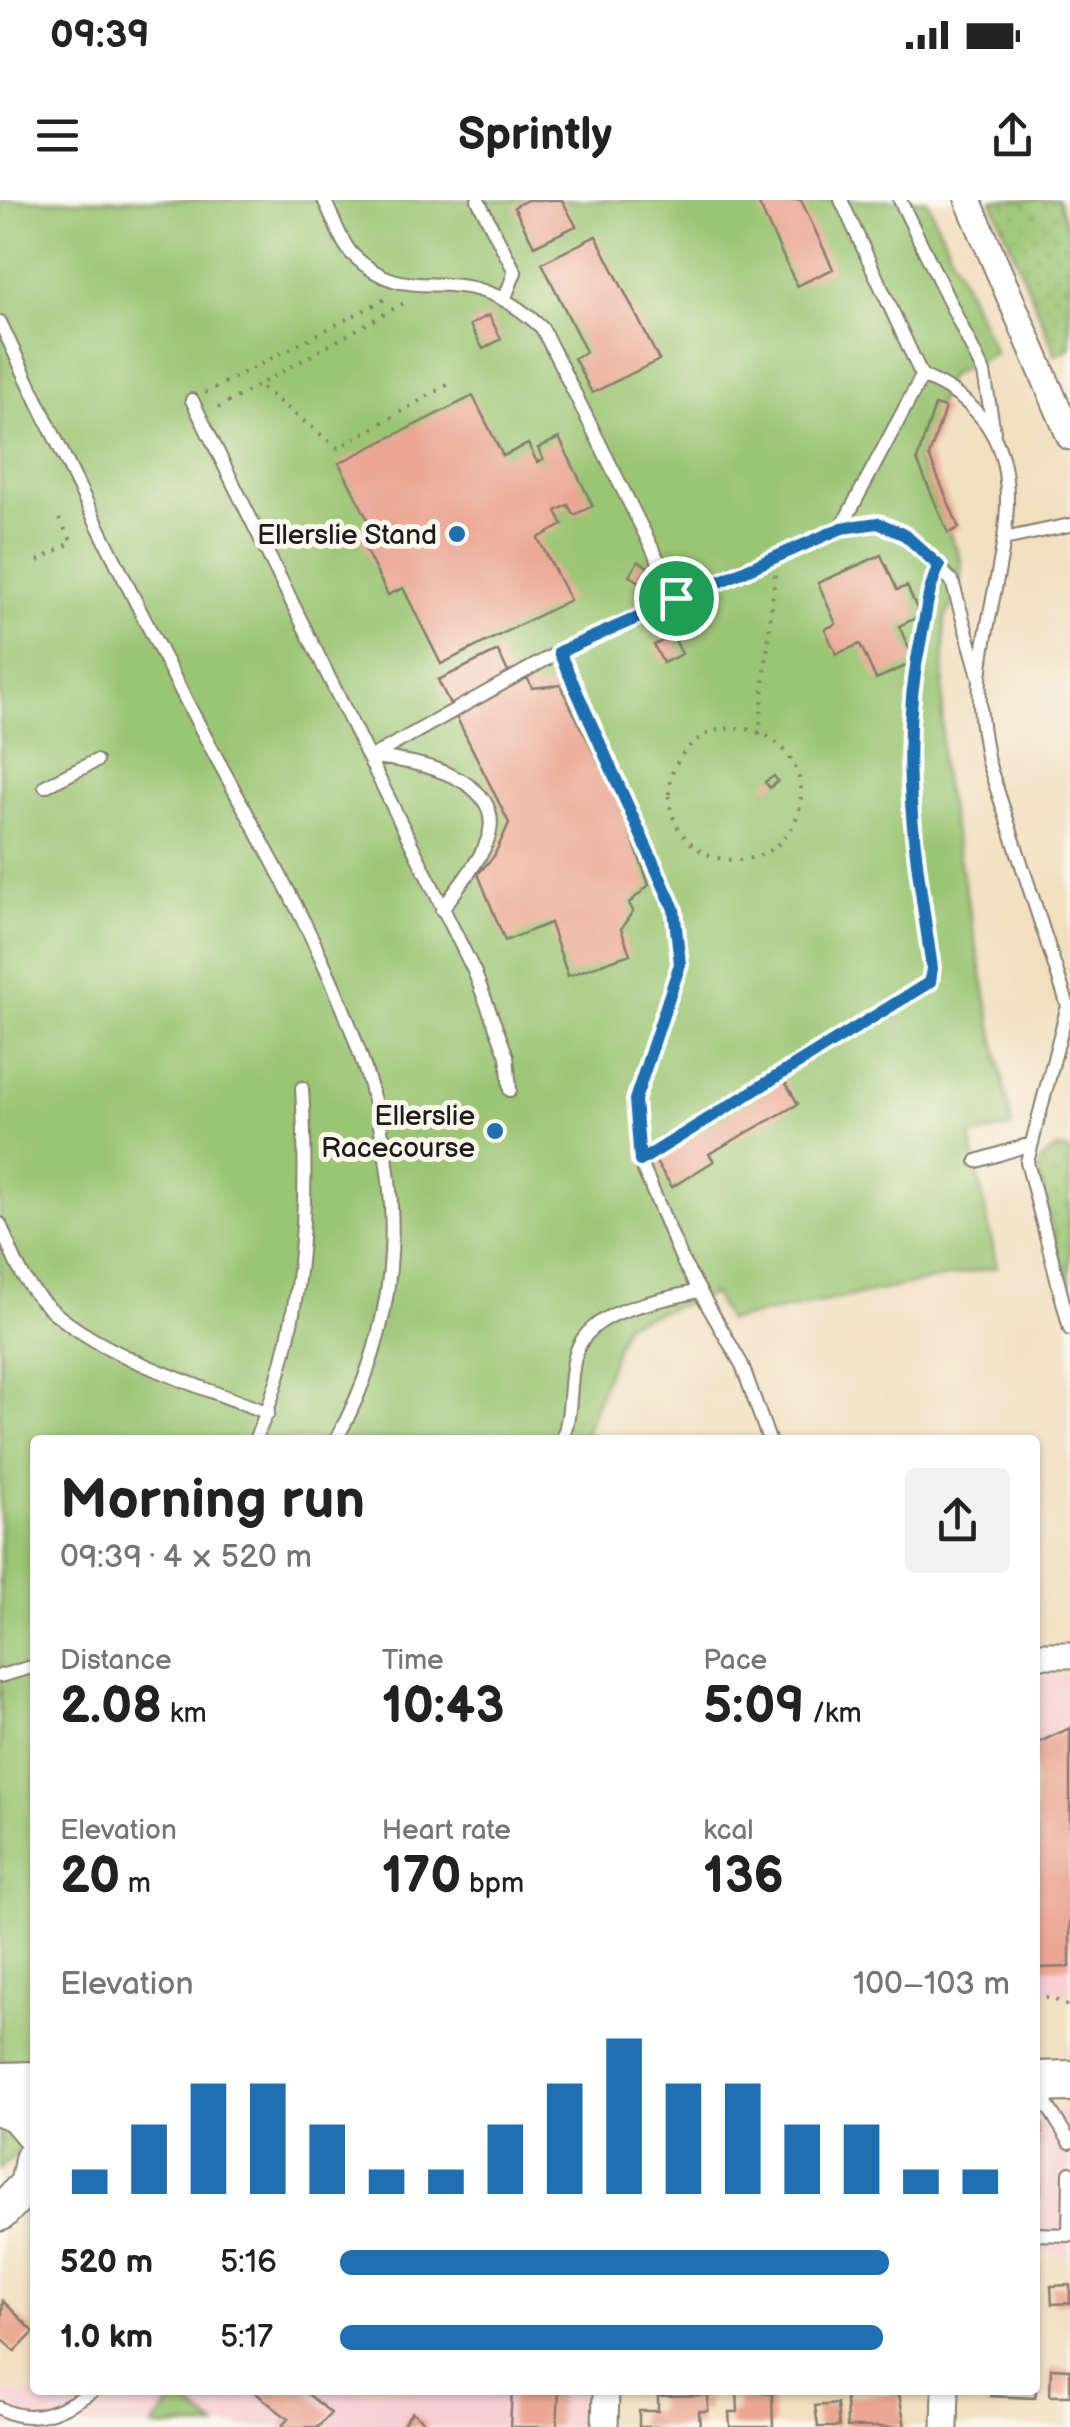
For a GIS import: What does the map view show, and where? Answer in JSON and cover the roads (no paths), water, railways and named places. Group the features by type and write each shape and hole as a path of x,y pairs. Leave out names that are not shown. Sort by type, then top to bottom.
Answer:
{"main road":[{"path":"1040,2054 1070,2054"},
{"path":"30,2085 9,2100 30,2126"},
{"path":"0,2212 30,2178"}],"street":[{"path":"968,200 1070,437"},
{"path":"1050,1655 1070,1643"},
{"path":"606,2395 606,2427"},
{"path":"945,2427 946,2395"}],"lane":[{"path":"324,200 351,253 382,276 413,286 475,288 522,309 542,328 676,598"},
{"path":"478,200 514,272 504,300"},
{"path":"840,200 922,376 957,392 994,432"},
{"path":"900,200 984,373 1010,498 980,680"},
{"path":"0,322 97,530 320,957 364,1054 387,1154 392,1225 390,1271 372,1363 338,1435"},
{"path":"842,528 922,376"},
{"path":"192,400 371,757 481,988 506,1056 510,1090"},
{"path":"371,757 559,652 777,555 842,528 878,523 905,535 939,566 958,594 980,680 988,762 1069,1011 1027,1162 1070,1329"},
{"path":"1004,539 1070,526"},
{"path":"640,1161 930,982 932,968 907,789 911,686 929,586 939,566"},
{"path":"559,652 674,909 680,964 635,1100 640,1161 698,1290 742,1365 767,1435"},
{"path":"371,757 418,761 459,777 482,800 490,825 486,845 442,910"},
{"path":"45,786 96,761"},
{"path":"257,1435 268,1413 302,1258 308,1176 302,1088"},
{"path":"976,1161 1031,1144"},
{"path":"0,1224 23,1277 70,1325 162,1370 268,1413"},
{"path":"564,1435 572,1414 575,1352 585,1334 615,1314 698,1290"},
{"path":"0,1676 30,1667"},
{"path":"1048,2090 1070,2117"},
{"path":"1048,2090 1070,2142"},
{"path":"1040,2234 1070,2235 1070,2173"},
{"path":"0,2408 12,2418 34,2420 53,2416 86,2395"}],"place":[{"name":"Ellerslie Stand","path":"457,534"},
{"name":"Ellerslie Racecourse","path":"495,1131"}]}
